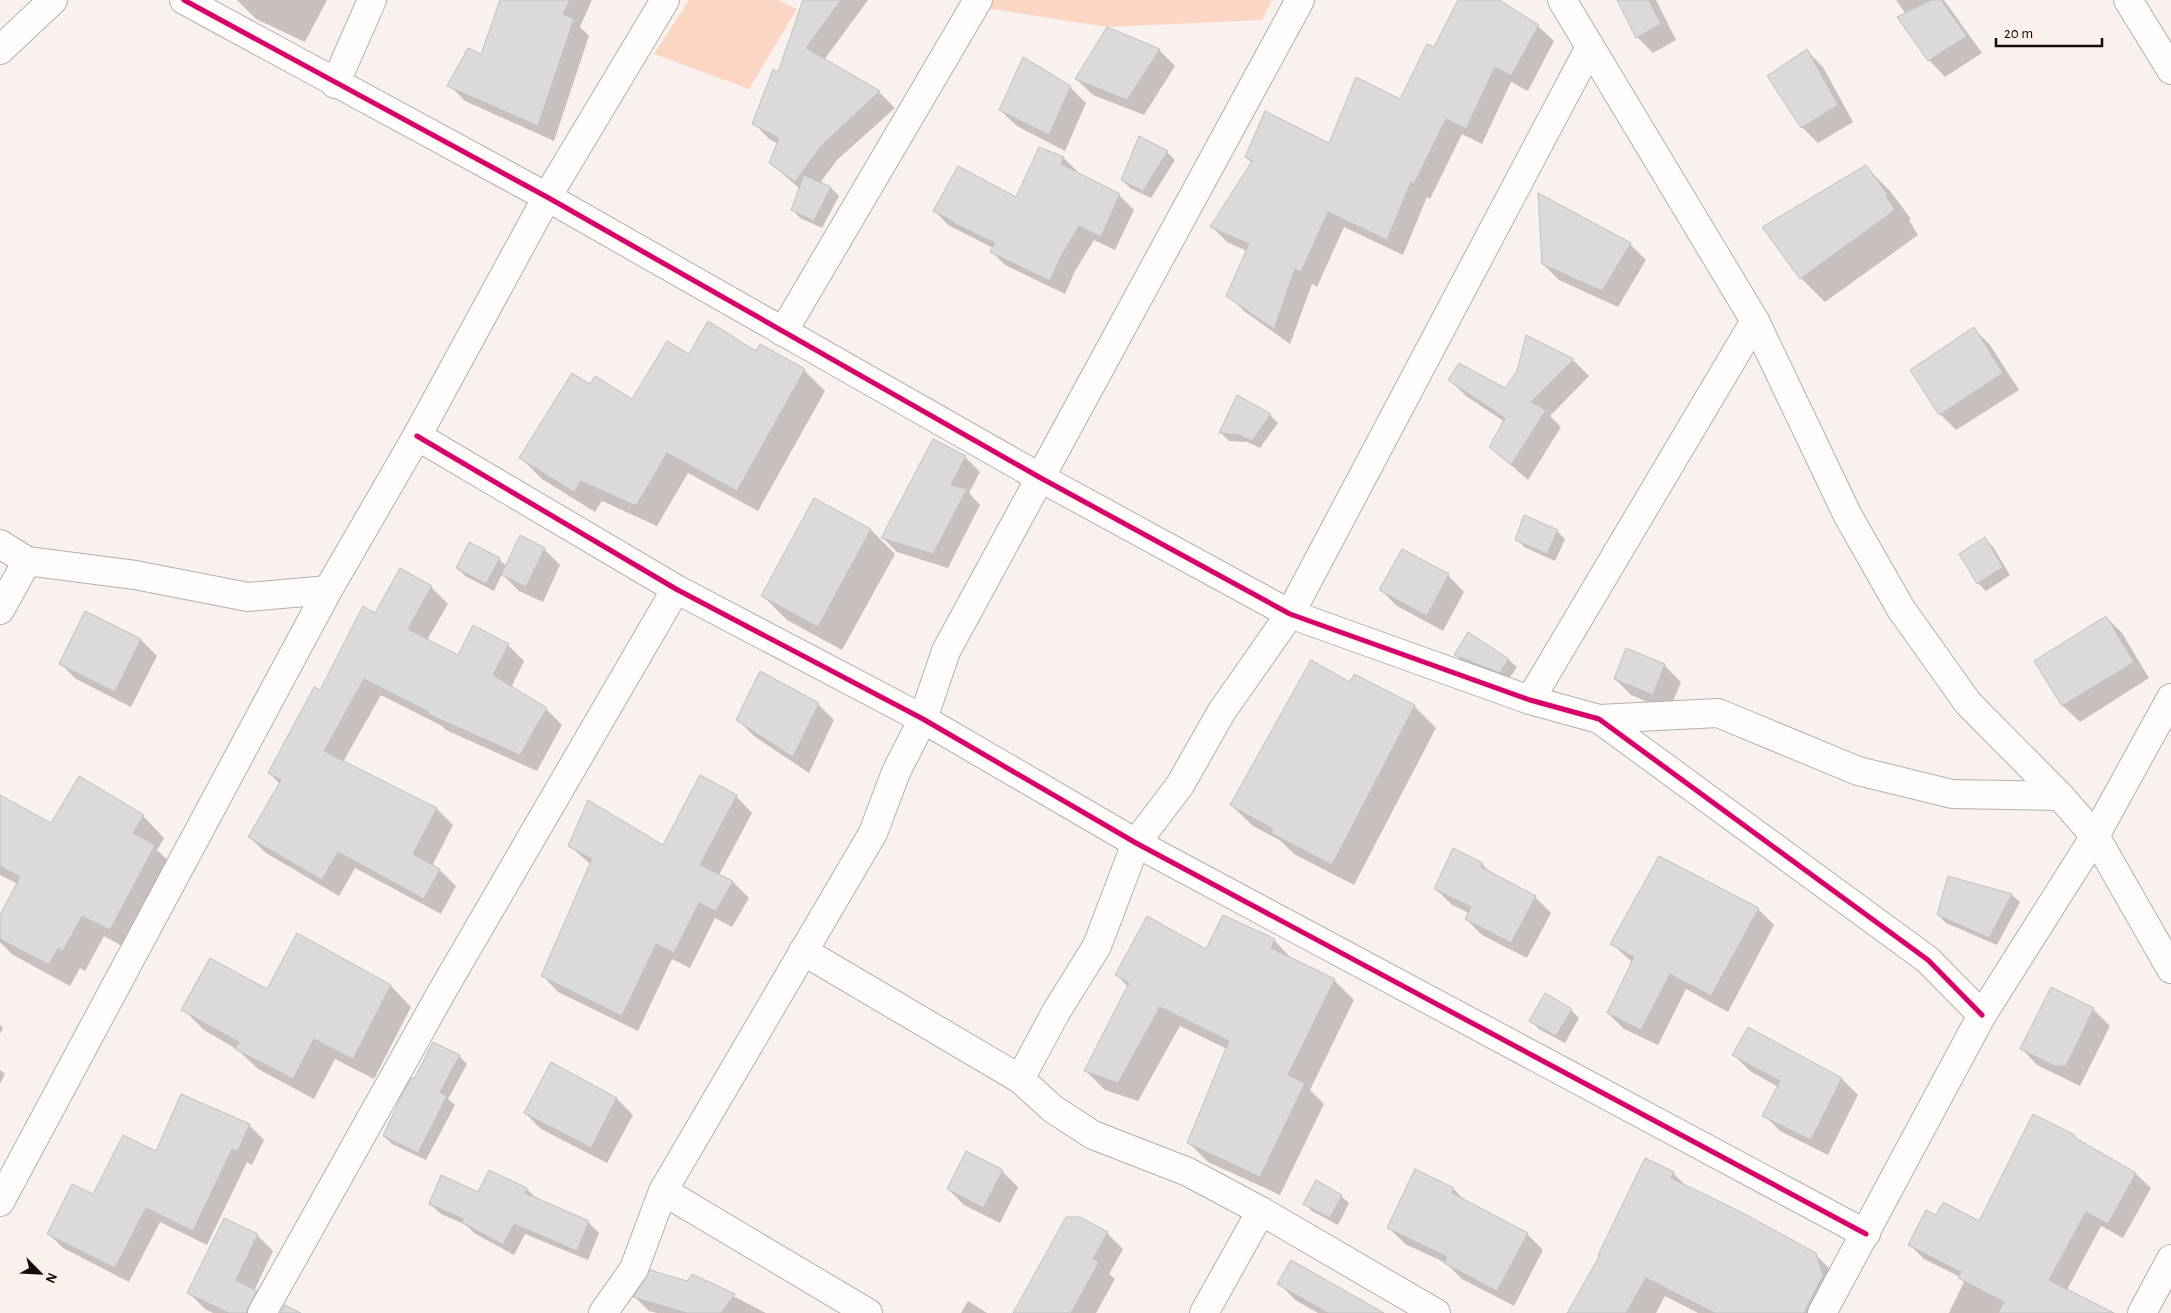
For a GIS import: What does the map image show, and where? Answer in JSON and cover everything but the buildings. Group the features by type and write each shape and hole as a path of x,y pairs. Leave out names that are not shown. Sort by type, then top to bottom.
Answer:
{"street":[{"path":"0,50 53,0"},
{"path":"184,0 336,84 548,197 1039,477 1290,614 1530,700 1599,719 1718,713 1858,770 1952,794 2060,796"},
{"path":"336,84 372,0"},
{"path":"0,1202 328,590 417,436 548,197 665,0"},
{"path":"782,332 978,0"},
{"path":"603,1313 634,1269 663,1191 872,833 896,772 923,719 946,651 1300,0"},
{"path":"1562,0 1755,321 1848,516 1901,609 1968,703 2060,796 2095,836 2171,969"},
{"path":"2128,0 2171,70"},
{"path":"1020,1078 1056,1012 1097,946 1136,843 1180,784 1222,711 1290,614 1590,47"},
{"path":"1530,700 1755,321"},
{"path":"417,436 676,589 923,719 1136,843 1866,1234"},
{"path":"0,544 27,561 135,575 248,597 328,590"},
{"path":"0,610 27,561"},
{"path":"262,1313 444,988 676,589"},
{"path":"1822,1313 1982,1015 2095,836 2171,698"},
{"path":"1599,719 1928,960 1982,1015"},
{"path":"803,951 1020,1078 1053,1109 1093,1135 1188,1172 1260,1211 1436,1313"},
{"path":"663,1191 868,1313"},
{"path":"1204,1313 1260,1211"},
{"path":"2142,1313 2171,1259"}],"shaded area":[{"path":"689,0 778,0 797,9 749,89 654,54"},
{"path":"990,0 1272,0 1262,20 1107,27 985,8"}],"cycle path":[{"path":"184,0 547,197 1039,477 1290,614 1530,700 1599,719 1928,960 1982,1015"},
{"path":"417,436 676,589 923,719 1136,843 1866,1234"}]}
